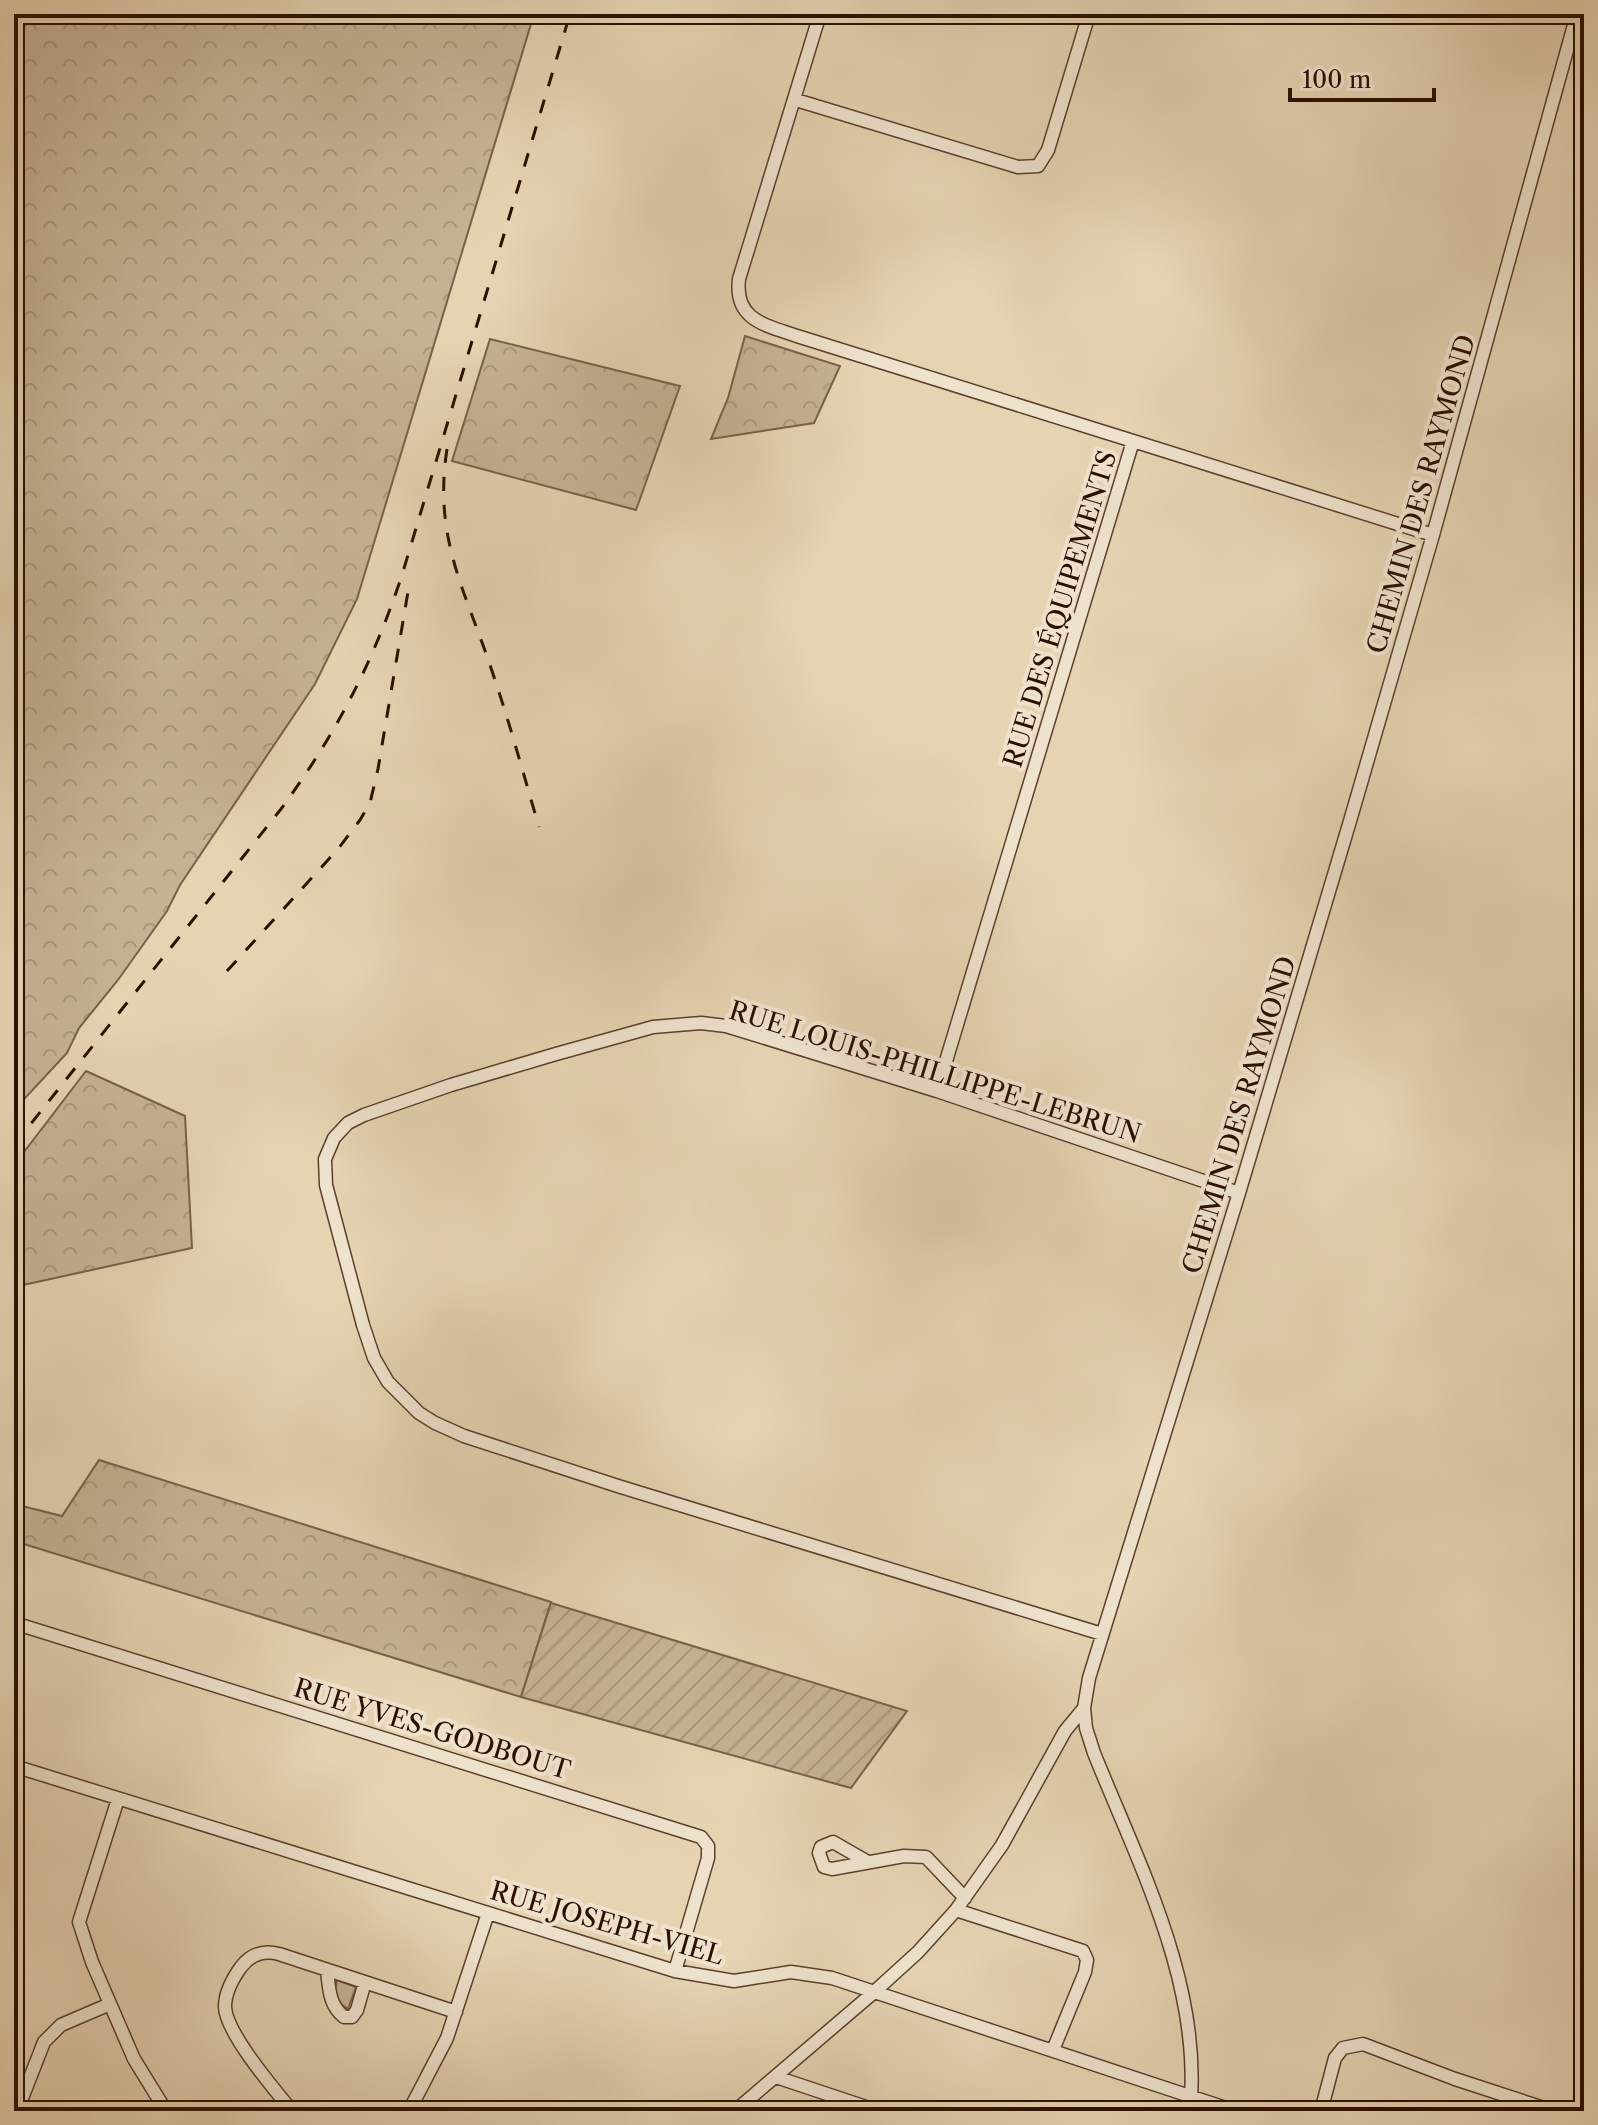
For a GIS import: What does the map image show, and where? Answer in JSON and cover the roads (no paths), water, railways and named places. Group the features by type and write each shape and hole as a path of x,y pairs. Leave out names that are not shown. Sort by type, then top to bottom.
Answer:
{"street":[{"path":"820,14 739,279 738,291 747,313 757,322 797,336 1133,441"},
{"path":"796,100 1018,167 1038,166 1044,160 1089,14"},
{"name":"CHEMIN DES RAYMOND","path":"735,2111 873,1993 918,1952 956,1910 1002,1845 1065,1731 1084,1708 1102,1634 1239,1193 1433,535 1577,14"},
{"name":"RUE DES ÉQUIPEMENTS","path":"937,1091 1133,441 1433,535"},
{"name":"RUE LOUIS-PHILLIPPE-LEBRUN","path":"1102,1634 621,1487 464,1436 435,1423 402,1399 374,1358 326,1185 325,1159 334,1138 348,1123 364,1115 451,1085 653,1027 678,1024 726,1026 937,1091 1239,1193"},
{"name":"RUE YVES-GODBOUT","path":"14,1623 701,1837 708,1846 708,1858 675,1971"},
{"path":"1084,1708 1094,1753 1155,1902 1168,1943 1188,2033 1190,2111"},
{"name":"RUE JOSEPH-VIEL","path":"14,1766 675,1971 734,1981 791,1972 832,1978 1235,2111"},
{"path":"118,1799 79,1922 87,1951 134,2059 166,2111"},
{"path":"866,1861 904,1856 926,1857 965,1898"},
{"path":"956,1910 1083,1951 1087,1960 1085,1972 1053,2050"},
{"path":"409,2111 437,2059 456,2012 488,1913"},
{"path":"292,2111 236,2036 225,2006 228,1989 247,1960 268,1951 456,2012"},
{"path":"327,1970 330,1996 337,2012 344,2017 352,2017 357,2010 365,1982"},
{"path":"17,2111 44,2042 61,2025 110,2004"},
{"path":"1321,2111 1335,2058 1343,2048 1363,2044 1455,2079 1553,2111"},
{"path":"776,2077 878,2111"}],"railway":[{"path":"14,1145 281,809 319,753 351,697 379,638 402,575 570,14"},
{"path":"447,449 444,511 448,538 539,827"},
{"path":"227,971 338,849 370,803 410,580"}]}
